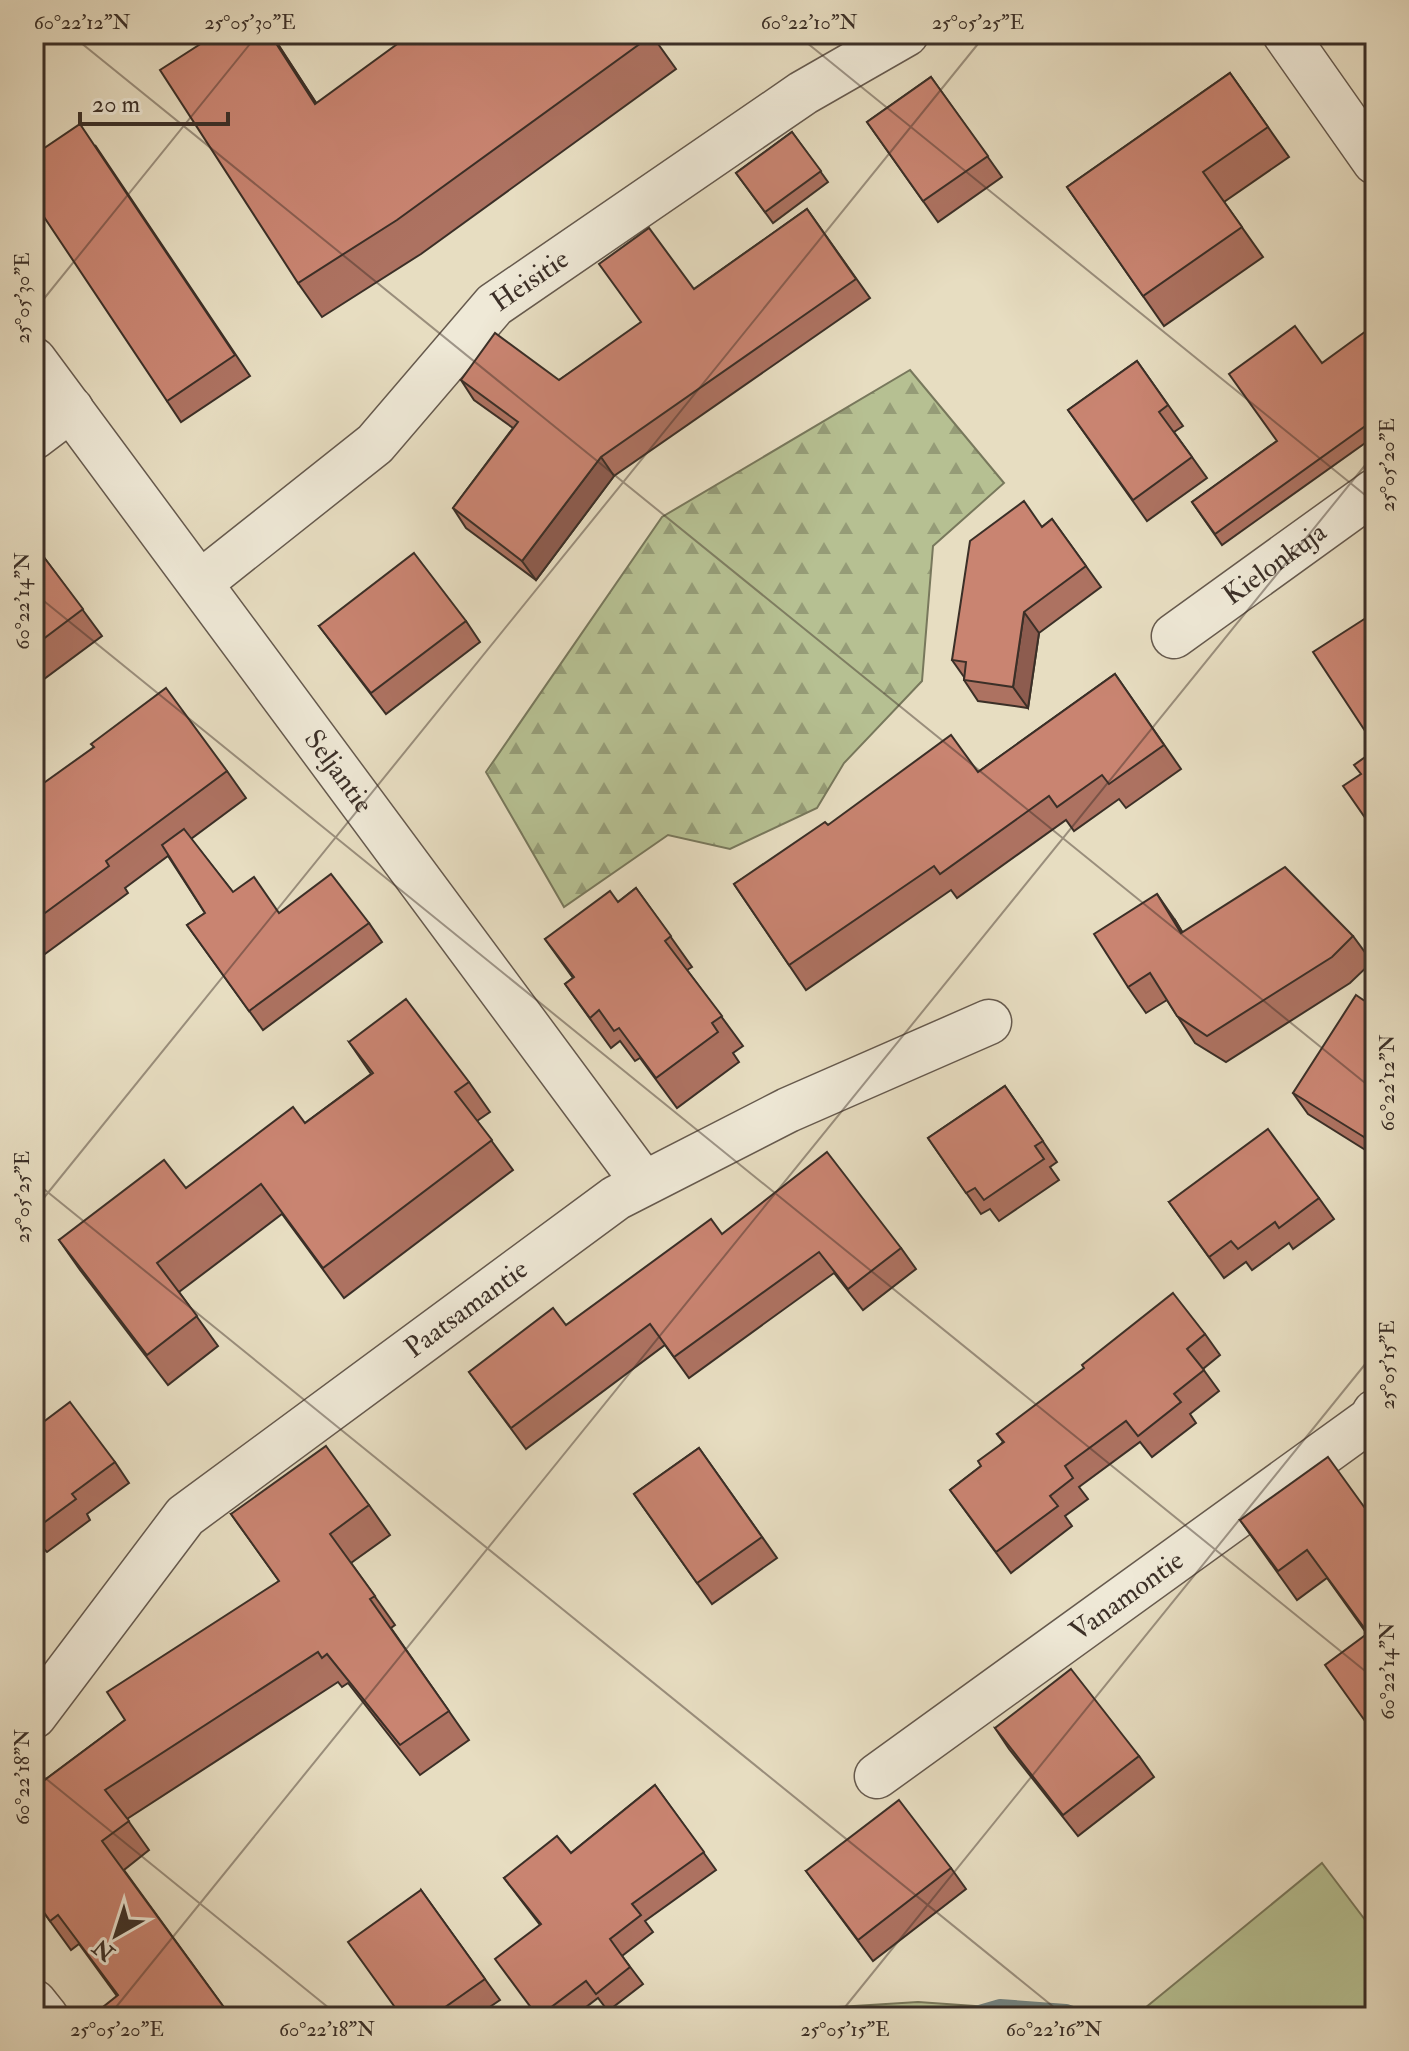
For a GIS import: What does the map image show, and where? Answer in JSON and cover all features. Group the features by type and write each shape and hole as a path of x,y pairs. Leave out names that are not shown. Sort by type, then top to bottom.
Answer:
{"street":[{"name":"Heisitie","path":"200,583 375,444 494,305 803,93 906,34"},
{"path":"1285,34 1375,162"},
{"name":"Seljantie","path":"34,360 643,1182"},
{"path":"34,437 71,409"},
{"name":"Kielonkuja","path":"1174,636 1375,491"},
{"name":"Paatsamantie","path":"34,1716 185,1516 616,1198 788,1110 989,1022"},
{"name":"Vanamontie","path":"877,1776 1374,1418"},
{"path":"34,2002 46,2017"}],"green space":[{"path":"910,370 1004,483 933,546 922,681 844,763 817,808 730,849 668,835 564,907 486,772 662,517"},
{"path":"1322,1863 1375,1933 1375,2017 1134,2017"},
{"path":"918,2002 1134,2017 737,2017 744,2013"}],"building":[{"path":"216,34 270,34 315,104 411,34 652,35 397,220 298,283 160,70"},
{"path":"1230,73 1268,127 1203,172 1242,227 1143,296 1067,187"},
{"path":"931,77 988,156 923,201 867,122"},
{"path":"80,124 235,355 167,401 34,202 34,155"},
{"path":"792,132 821,171 765,212 736,173"},
{"path":"807,209 856,279 601,457 522,561 453,508 518,422 461,380 495,333 559,380 641,322 599,264 649,228 694,289"},
{"path":"1295,326 1322,363 1366,331 1375,342 1375,419 1215,534 1192,502 1277,441 1229,374"},
{"path":"1137,361 1168,405 1159,412 1192,457 1133,500 1068,410"},
{"path":"1024,501 1042,527 1052,519 1086,566 1024,612 1013,687 964,680 966,662 952,660 970,541"},
{"path":"34,544 83,609 34,646"},
{"path":"414,553 466,621 371,693 319,626"},
{"path":"1369,616 1375,624 1375,746 1313,652"},
{"path":"1115,674 1164,745 1109,784 1102,775 1057,807 1049,796 940,874 934,866 789,965 734,884 825,822 828,825 951,735 978,772"},
{"path":"166,688 227,771 106,861 109,866 34,921 34,790 94,747 91,744"},
{"path":"1375,750 1375,832 1343,786 1361,774 1354,765"},
{"path":"184,829 233,892 254,877 279,913 331,874 369,923 249,1011 187,925 205,913 162,845"},
{"path":"1285,867 1353,936 1332,957 1207,1036 1177,1016 1150,973 1128,987 1094,934 1157,894 1181,933"},
{"path":"636,888 671,936 665,941 722,1016 712,1023 718,1032 656,1078 619,1028 614,1031 599,1010 590,1018 565,984 574,977 545,939 610,891 618,902"},
{"path":"1356,995 1375,1008 1375,1120 1364,1137 1293,1093"},
{"path":"406,999 469,1082 455,1092 492,1140 323,1268 261,1184 157,1263 197,1316 147,1355 59,1240 164,1160 186,1188 293,1107 305,1123 373,1073 349,1042"},
{"path":"1005,1086 1043,1141 1035,1146 1044,1159 984,1200 975,1188 966,1193 928,1138"},
{"path":"1268,1129 1319,1198 1279,1228 1275,1222 1238,1249 1231,1241 1209,1257 1169,1202"},
{"path":"827,1152 901,1248 848,1289 819,1252 674,1357 650,1324 511,1428 469,1372 553,1308 566,1325 711,1219 722,1234"},
{"path":"1173,1293 1205,1334 1187,1349 1204,1370 1174,1394 1181,1402 1138,1436 1126,1421 1065,1466 1073,1478 1050,1496 1058,1506 996,1552 950,1490 981,1466 978,1461 1004,1442 997,1434 1084,1368 1082,1365"},
{"path":"70,1402 115,1462 72,1494 76,1499 34,1530 34,1429"},
{"path":"326,1446 369,1505 330,1534 375,1596 370,1599 449,1711 400,1745 327,1654 322,1658 318,1652 105,1790 129,1821 102,1841 231,2017 111,2017 103,2007 118,1995 58,1915 50,1921 34,1898 34,1788 125,1720 107,1692 279,1581 231,1514"},
{"path":"699,1448 762,1537 697,1583 634,1494"},
{"path":"1328,1457 1375,1522 1375,1735 1325,1665 1368,1633 1307,1550 1278,1571 1240,1520"},
{"path":"1071,1669 1139,1756 1063,1815 995,1728"},
{"path":"655,1785 704,1852 632,1904 641,1915 610,1939 630,1967 596,1994 586,1981 538,2017 495,1959 541,1924 504,1878 557,1836 571,1853"},
{"path":"899,1800 951,1868 858,1940 806,1871"},
{"path":"421,1890 485,1979 431,2017 402,2017 348,1942"}],"waterway":[{"path":"962,2017 1000,2006 1066,2011 1084,2017"}]}
